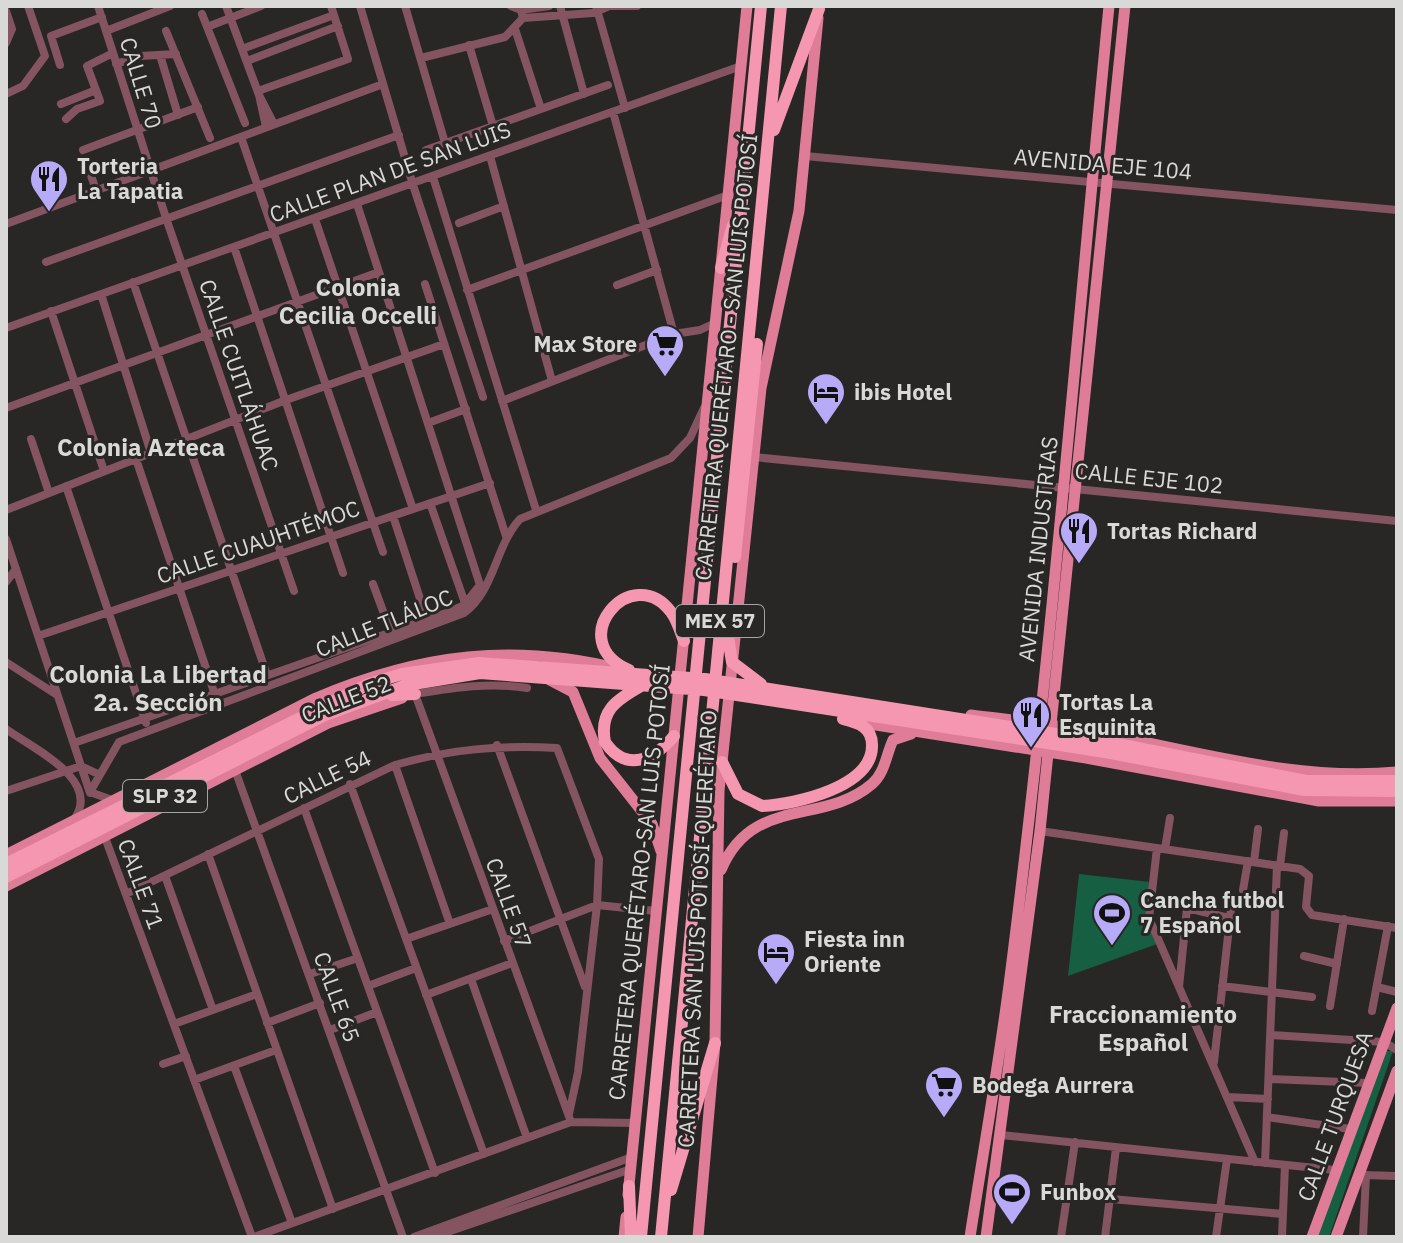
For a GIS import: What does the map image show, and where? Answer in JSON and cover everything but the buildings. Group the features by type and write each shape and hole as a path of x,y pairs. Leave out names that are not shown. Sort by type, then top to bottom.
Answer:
{"highway":[{"name":"CARRETERA QUERÉTARO - SAN LUIS POTOSÍ","path":"641,1237 734,195 761,6"},
{"name":"CARRETERA QUERÉTARO - SAN LUIS POTOSÍ","path":"661,1237 781,6"},
{"path":"768,148 819,8"},
{"path":"721,268 734,195"},
{"path":"753,296 761,388"},
{"name":"SLP 32","path":"757,344 727,649 736,668 771,690"},
{"path":"674,736 653,758 632,761 621,759 605,742 604,719 608,710 643,680 616,663 604,647 603,622 615,603 634,596 649,596 672,612 684,641"},
{"name":"SLP 32","path":"6,864 322,710 371,690 480,673 542,671 771,690 1107,742 1306,781 1364,784 1397,781"},
{"name":"SLP 32","path":"704,684 783,703 1105,752 1304,790 1397,791"},
{"path":"322,710 371,690 415,694"},
{"path":"722,762 738,794 750,803 777,805 834,788 862,774 869,764 872,737 867,728 856,722 793,709 783,703"},
{"name":"SLP 32","path":"6,877 322,710"},
{"path":"663,1216 715,1043"},
{"path":"629,1186 631,1237"}],"main road":[{"path":"734,195 747,6"},
{"name":"AVENIDA INDUSTRIAS","path":"986,1237 1011,1063 1034,775 1054,705 1092,181 1109,6"},
{"name":"AVENIDA INDUSTRIAS","path":"1046,725 1043,695 1071,489 1125,6"},
{"name":"CARRETERA SAN LUIS POTOSÍ-QUERÉTARO","path":"698,1237 715,1043 722,762 761,388 799,211 819,8"},
{"name":"CARRETERA QUERÉTARO-SAN LUIS POTOSÍ","path":"624,1237 721,268"},
{"path":"6,855 117,799 322,710 400,667 479,654 592,662 643,680"},
{"path":"542,671 573,692 600,758 652,824 662,854"},
{"name":"CALLE 52","path":"6,886 235,770 322,710 376,704 415,694"},
{"path":"1012,721 1031,715 1043,695"},
{"name":"SLP 32","path":"860,704 873,699 1071,728 1280,767 1364,776 1397,772"},
{"path":"1054,705 1059,721 1071,728"},
{"path":"1011,747 1021,742 1024,735 1022,726 1012,721"},
{"path":"856,722 1086,758 1319,801 1397,801"},
{"path":"1086,758 1076,754 1072,745 1077,735 1090,731"},
{"path":"719,874 728,853 746,832 770,820 862,791 882,771 893,740 901,735 926,734"},
{"path":"1011,747 1029,757 1034,775"},
{"name":"AVENIDA INDUSTRIAS","path":"970,1237 997,1059 1015,990 1040,831 1047,771 1042,752"},
{"path":"1047,771 1067,756"},
{"path":"117,799 110,809 111,817 117,823 129,824"},
{"path":"73,821 84,821 91,827 92,836 87,845"},
{"name":"CALLE TURQUESA","path":"1312,1237 1397,1008"},
{"path":"997,1059 1011,1063"},
{"name":"CALLE TURQUESA","path":"1336,1237 1362,1175 1397,1071"},
{"path":"993,1086 1006,1104"},
{"path":"989,1115 990,1125 1001,1135"},
{"path":"974,1210 984,1214 988,1222"}],"street":[{"name":"CALLE 70","path":"98,6 150,171"},
{"path":"106,31 170,6"},
{"path":"226,6 270,126"},
{"path":"207,27 261,6"},
{"path":"360,6 483,397"},
{"path":"405,6 445,143"},
{"path":"518,11 549,6"},
{"path":"518,11 637,6"},
{"path":"601,8 625,108"},
{"path":"6,43 11,34 8,15 30,10 45,56 23,86 7,90"},
{"path":"561,10 584,94"},
{"path":"240,109 260,97 348,59 333,11 242,49"},
{"path":"518,11 515,29 541,109"},
{"path":"202,14 245,123"},
{"path":"60,65 51,36 102,17"},
{"path":"247,61 338,26"},
{"path":"421,58 505,37 515,29"},
{"path":"166,31 210,138"},
{"path":"264,41 268,53"},
{"path":"469,45 493,126"},
{"path":"66,119 77,109 100,101 87,66 113,53"},
{"path":"116,64 140,56 176,54"},
{"path":"160,55 178,115"},
{"name":"CALLE PLAN DE SAN LUIS","path":"6,328 741,66"},
{"path":"6,224 383,84"},
{"path":"426,150 608,85"},
{"path":"61,104 96,90"},
{"path":"71,100 77,109"},
{"path":"83,150 198,107"},
{"path":"613,112 674,334"},
{"path":"46,262 399,135"},
{"path":"241,137 383,552"},
{"path":"490,156 552,381"},
{"name":"AVENIDA EJE 104","path":"805,156 1397,210"},
{"path":"86,161 96,190"},
{"name":"CALLE CUITLÁHUAC","path":"150,171 294,591"},
{"path":"431,178 535,506 503,524"},
{"path":"467,290 734,195"},
{"path":"357,204 452,496"},
{"path":"459,223 504,206"},
{"path":"315,219 413,509"},
{"path":"234,247 343,573"},
{"path":"617,285 657,270"},
{"path":"6,408 74,380 379,272"},
{"path":"133,282 267,675"},
{"path":"425,284 506,536"},
{"path":"101,294 151,453"},
{"path":"51,311 104,471"},
{"path":"502,401 674,334 700,330 715,323"},
{"path":"6,510 286,400 444,344"},
{"name":"CALLE TLÁLOC","path":"90,792 119,742 443,623 467,606 496,566 506,536 535,506 671,458 694,431 708,396"},
{"path":"428,423 466,409"},
{"path":"31,439 49,493"},
{"name":"CALLE EJE 102","path":"753,457 1397,521"},
{"path":"136,459 219,706"},
{"name":"CALLE CUAUHTÉMOC","path":"38,636 490,483"},
{"path":"66,486 149,731"},
{"name":"CALLE TLÁLOC","path":"74,743 216,695 426,617 467,606 480,585 452,496"},
{"path":"430,503 467,606"},
{"path":"393,516 426,617"},
{"name":"CALLE 71","path":"6,540 104,836 253,1237"},
{"path":"6,582 16,569"},
{"path":"373,584 390,630"},
{"path":"361,641 365,652"},
{"path":"317,656 321,668"},
{"path":"6,662 58,696"},
{"name":"CALLE 52","path":"415,694 475,685 527,688"},
{"name":"CALLE 57","path":"415,694 570,1118"},
{"path":"6,729 65,771 77,784 82,796 81,808 73,821"},
{"path":"497,745 587,992"},
{"name":"CALLE 54","path":"126,894 395,765 436,753 497,745 557,748 599,859 597,905"},
{"path":"395,765 450,924"},
{"path":"6,781 11,790 81,766 98,774"},
{"name":"CALLE 65","path":"235,770 403,1237"},
{"path":"350,784 484,1154"},
{"path":"90,792 102,799 117,799"},
{"path":"304,808 435,1173"},
{"path":"1170,818 1161,849 1149,918 1260,1162"},
{"path":"1243,890 1258,829"},
{"path":"1040,831 1306,871 1308,912 1392,927 1372,1011"},
{"path":"1260,1162 1267,1117 1278,866 1284,833"},
{"path":"208,854 333,1209"},
{"path":"165,876 213,1010"},
{"path":"1214,1062 1232,900"},
{"path":"570,1118 597,905"},
{"path":"504,941 597,905 656,911"},
{"path":"1179,988 1187,908 1229,918"},
{"path":"406,939 493,909"},
{"path":"1330,1006 1344,919"},
{"path":"1304,956 1337,964"},
{"path":"310,974 358,958"},
{"path":"426,995 512,963"},
{"path":"368,986 416,968"},
{"path":"471,979 527,1138"},
{"path":"1222,986 1312,997"},
{"path":"1377,987 1397,992"},
{"path":"174,1024 257,994"},
{"path":"267,1023 320,1003"},
{"path":"330,1030 377,1012"},
{"path":"1271,1035 1384,1042 1397,1050"},
{"path":"194,1080 276,1050"},
{"path":"163,1064 186,1056"},
{"path":"234,1066 292,1223"},
{"path":"1269,1079 1368,1083"},
{"path":"1228,1097 1268,1099"},
{"path":"1267,1117 1350,1129"},
{"path":"253,1237 388,1191 527,1138 570,1118 635,1123"},
{"path":"1001,1135 1335,1170"},
{"path":"1061,1237 1075,1142"},
{"path":"1105,1237 1116,1148"},
{"path":"1216,1237 1227,1159"},
{"path":"414,1237 631,1163"},
{"path":"1282,1237 1285,1165"},
{"path":"433,1237 600,1174"},
{"path":"1363,1237 1362,1175 1397,1176"},
{"path":"1111,1199 1283,1214"}],"green space":[{"path":"1079,874 1150,882 1145,919 1157,944 1068,976"},
{"path":"1387,1051 1393,1051 1329,1237 1316,1237"}],"place":[{"name":"Torteria La Tapatia","path":"49,213"},
{"name":"Max Store","path":"665,378"},
{"name":"ibis Hotel","path":"826,426"},
{"name":"Tortas Richard","path":"1079,565"},
{"name":"Tortas La Esquinita","path":"1031,749"},
{"name":"Cancha futbol 7 Español","path":"1112,947"},
{"name":"Fiesta inn Oriente","path":"776,986"},
{"name":"Bodega Aurrera","path":"944,1119"},
{"name":"Funbox","path":"1012,1226"}],"district":[{"name":"Colonia Cecilia Occelli","path":"358,302"},
{"name":"Colonia Azteca","path":"141,448"},
{"name":"Colonia La Libertad 2a. Sección","path":"158,689"},
{"name":"Fraccionamiento Español","path":"1143,1029"}]}
